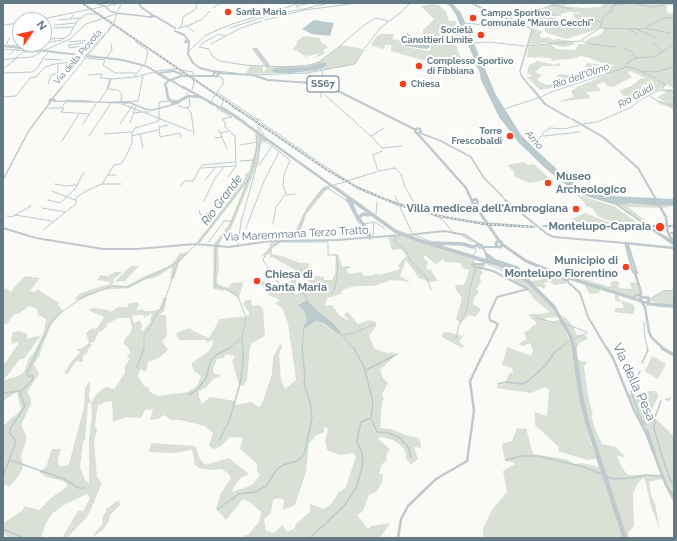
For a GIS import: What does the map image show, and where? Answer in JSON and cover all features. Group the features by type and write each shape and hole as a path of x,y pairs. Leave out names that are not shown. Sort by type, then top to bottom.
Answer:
{"highway":[{"path":"3,47 122,60 138,64 238,119 384,225"},
{"path":"86,56 130,61 161,73 169,72 181,75"},
{"path":"155,71 233,115 384,225"},
{"path":"169,72 166,74 170,80"},
{"path":"187,90 190,94 187,97"},
{"path":"175,102 187,97 195,96 204,99"},
{"path":"343,195 351,203 360,222 367,230 369,237"},
{"path":"369,237 359,220 360,215 367,214 384,225 412,239 486,260 519,275 542,293"},
{"path":"369,237 375,238"},
{"path":"412,239 432,243 460,243 473,247 479,246"},
{"path":"485,252 493,259 519,269 542,293 558,313 570,335 575,352 581,396 587,422 624,538"},
{"path":"486,260 489,258 493,259"},
{"path":"486,260 515,274 533,288 551,305 565,327 573,351 579,394 585,422 624,538"}],"main road":[{"path":"95,3 105,6 112,12 153,16"},
{"path":"101,4 106,3 105,6"},
{"path":"139,3 141,7 153,16 177,29"},
{"path":"472,3 496,15 512,19 529,26 531,31 520,71 523,78 545,104 603,137 637,167 666,218 668,226 667,230 671,233 670,237 674,240"},
{"name":"SS67","path":"177,29 187,41 189,57 193,63 200,68 218,73"},
{"name":"SS67","path":"210,71 213,74"},
{"name":"SS67","path":"213,74 218,73"},
{"name":"SS67","path":"213,74 225,73 252,75 268,80 325,84 411,128 419,133 459,180 486,219 499,244"},
{"path":"175,102 168,98 165,85 170,80 181,75 205,77 213,74"},
{"path":"499,244 526,262 562,274 568,278 579,280 628,296 641,296 649,303 674,306"},
{"path":"674,248 627,244 645,307 649,332 654,341 664,350 674,355"},
{"path":"628,296 645,297 649,303"},
{"path":"645,307 649,303"}],"street":[{"path":"182,18 195,10 197,3"},
{"name":"Via della Piovola","path":"3,180 28,132 114,24 118,13"},
{"path":"177,29 182,25 182,18"},
{"path":"53,100 99,103 131,103 150,110 158,110 175,102"},
{"path":"419,133 471,157 480,173 511,205 552,236 627,244"},
{"name":"Via Maremmana Terzo Tratto","path":"3,228 36,238 103,249 137,249 195,244 229,247 270,241 369,237"},
{"name":"Via Maremmana Terzo Tratto","path":"375,238 441,230 464,235 479,246"},
{"path":"479,246 492,246 499,244"},
{"path":"485,252 486,248 499,244"},
{"path":"479,246 492,246"},
{"path":"398,538 401,519 408,506 436,479 467,461 474,411 470,381 498,324 490,320 489,315 497,297 528,289 493,271 475,267 472,264 483,264 486,260 485,252 479,246"},
{"name":"Via della Pesa","path":"568,278 568,283 580,293 588,317 614,358 634,410 646,432 666,485 674,500"}],"shaded area":[{"name":"Arno","path":"445,3 452,3 461,13 496,95 521,135 561,173 584,190 612,196 674,199 674,205 657,206 631,203 619,205 647,225 674,241 674,246 616,205 582,195 562,182 519,143 499,117 481,80 479,70 473,61 474,59 456,15 450,6"},
{"path":"554,3 573,3 563,6 584,8 600,7 604,3 674,3 674,5 668,5 666,10 668,13 674,14 674,18 672,19 674,20 674,88 667,85 650,93 627,99 619,91 631,86 640,79 646,78 630,71 628,73 632,77 613,87 608,86 604,82 596,85 600,91 586,92 591,98 556,102 574,97 571,91 577,87 611,73 604,73 565,85 540,90 527,77 532,76 527,73 529,65 538,61 555,65 558,63 561,64 559,66 542,66 535,72 542,75 537,79 538,81 547,85 566,80 556,77 560,74 575,76 584,72 596,71 585,66 587,63 619,66 599,62 581,56 554,61 551,60 552,58 527,57 528,47 550,44 557,49 573,50 576,49 578,44 585,44 587,42 586,40 601,34 604,30 601,28 566,39 547,33 544,30 545,27 541,23 527,18 534,16 551,18 552,19 545,21 559,27 563,24 577,24 576,19 572,14 584,13 569,12 561,14 561,16 553,16 541,11"},
{"path":"432,4 439,5 446,12 449,21 455,21 465,43 456,45 463,64 446,63 430,59 426,61 391,51 391,45 385,45 384,49 372,46 372,43 376,37 381,34 394,34 392,39 402,41 402,45 405,47 430,51 431,43 422,35 423,30 434,19 421,6"},
{"path":"314,20 334,23 330,36 312,34 302,29"},
{"path":"533,28 543,32 539,35 541,38 546,37 554,40 558,39 571,41 576,44 563,47 546,43 529,45"},
{"path":"407,33 413,38 412,41 426,41 430,43 429,48 426,49 405,46 404,44"},
{"path":"304,36 319,38 322,43 328,47 323,50 325,52 322,55 312,59 319,53 309,56 305,54 309,59 296,50 292,50 298,43 296,42"},
{"path":"342,45 363,49 355,64 311,72 246,74 250,65 263,67 263,72 266,70 266,66 299,66 314,64"},
{"path":"324,62 327,64 323,68 315,70 291,73 276,73 272,71 276,68 307,67"},
{"path":"663,90 674,90 674,109 657,103 668,104 657,97 666,93"},
{"path":"257,132 267,140 261,144 257,165 231,229 222,238 218,248 218,284 228,288 232,283 242,282 243,284 239,297 237,297 225,289 224,291 213,289 213,253 214,244 229,225 245,185 200,243 196,243 229,200 240,182 244,180 246,173 249,172 256,146 255,134"},
{"path":"524,162 528,165 534,164 550,179 529,183 514,176 514,172 507,165"},
{"path":"329,185 331,187 326,190 306,215 302,228 285,241 286,238 284,234 296,229 307,207 323,187"},
{"path":"571,191 581,196 614,206 642,226 619,225 599,217 592,208 586,206 583,201"},
{"path":"631,203 674,206 663,208 628,207 647,222 644,223 619,205"},
{"path":"585,213 613,224 578,224 570,220"},
{"path":"403,235 475,258 475,263 484,263 486,266 484,268 480,268 483,273 480,277 481,281 477,288 478,293 474,298 473,304 481,309 476,317 469,315 459,325 459,322 456,319 462,298 455,288 456,285 463,285 466,281 469,270 462,268 461,263 445,262 443,259 437,264 434,263 425,255 423,257 428,262 426,269 431,270 438,281 429,282 419,278 406,260 400,276 411,283 391,280 373,286 356,286 344,289 341,294 327,298 325,306 332,305 339,315 347,320 348,319 344,315 348,312 358,324 369,320 376,322 376,326 369,336 375,349 387,353 393,352 395,356 380,370 383,378 388,383 382,394 384,400 382,401 380,428 391,429 405,435 419,438 420,440 421,448 414,447 418,459 411,465 406,458 405,451 402,446 393,440 381,437 378,439 390,449 386,456 387,461 382,464 379,474 383,474 382,482 376,492 369,495 363,511 357,515 368,529 372,526 390,523 380,538 246,538 244,535 248,535 259,522 261,512 250,502 243,499 226,520 216,509 220,495 231,478 228,473 221,469 210,470 199,468 194,464 192,450 175,453 149,452 151,443 195,446 200,459 205,465 229,458 249,474 241,478 235,485 232,492 252,485 260,475 257,471 257,464 240,449 243,438 230,437 221,446 214,449 209,446 213,433 205,426 180,420 171,420 164,415 158,419 150,420 153,409 145,410 141,418 127,417 113,422 112,401 98,405 97,409 95,426 97,429 94,442 97,477 102,483 86,518 67,538 62,538 78,511 83,511 86,506 90,498 87,494 62,506 52,514 46,523 41,538 8,538 3,533 3,523 22,511 25,506 39,510 51,498 68,486 64,481 46,477 39,472 47,466 52,449 61,449 58,459 59,466 69,464 84,407 85,388 89,381 89,396 91,402 88,404 85,440 83,441 80,467 85,480 89,483 89,440 92,413 91,403 97,393 106,387 114,389 125,373 125,366 130,359 127,358 131,353 127,346 123,344 126,337 130,334 132,327 130,318 118,318 107,324 106,325 108,326 98,333 94,342 90,343 92,345 88,349 88,352 83,356 83,362 76,361 68,374 64,373 80,352 76,349 80,349 89,343 86,333 92,328 97,328 104,317 88,310 93,308 108,310 111,312 118,307 128,307 129,303 137,302 139,304 136,311 142,309 145,311 154,311 159,309 164,297 167,298 164,312 158,315 166,315 167,336 162,341 168,350 159,358 148,362 146,372 140,369 138,376 144,386 149,388 150,392 158,396 188,392 197,386 201,376 195,372 192,363 209,351 214,341 207,343 206,340 179,340 176,334 190,328 193,331 209,338 220,319 247,316 250,314 243,304 246,300 251,300 252,306 259,305 263,309 265,336 252,343 250,347 247,380 243,386 239,385 232,361 235,356 226,354 223,358 217,359 213,368 214,373 221,376 213,379 207,387 199,391 199,397 202,404 210,397 235,401 236,405 251,402 259,407 262,404 272,374 273,357 280,344 282,346 279,354 281,380 285,389 296,380 288,323 282,308 275,303 280,300 270,296 260,283 264,281 273,287 284,287 294,292 293,294 298,294 298,290 286,287 293,276 296,278 297,288 308,292 314,285 295,270 272,257 271,258 269,254 260,257 269,249 270,241 283,241 272,249 272,254 300,263 309,263 309,275 324,277 324,280 332,280 335,273 335,255 338,254 342,266 350,266 351,268 346,269 349,274 362,272 363,276 374,275 375,273 380,275 400,269 398,265 406,257 400,249 392,250 388,237","holes":["307,300 326,319 333,323 338,334 320,322 315,321 303,329 307,320 306,315 299,304","152,313 150,323 142,332 140,320 134,324 132,316 143,315 144,318","324,426 328,429 325,441 327,450 340,455 353,453 356,456 346,487 338,493 332,503 324,509 310,504 310,512 296,524 294,529 287,532 282,525 274,533 266,531 264,519 271,513 273,500 278,498 284,500 283,510 295,505 306,472 309,444 315,436 324,432"]},
{"path":"189,252 179,263 174,279 170,279 172,267 155,278 146,279 129,288 102,290 80,300 74,299 81,293 109,284 110,282 97,280 100,275 108,276 115,272 122,272 113,280 114,282 112,285 126,286 169,266 180,253"},
{"path":"487,257 515,266 531,281 541,280 536,276 542,272 548,274 551,279 562,276 565,278 563,274 566,273 569,276 567,278 569,283 554,285 549,281 544,283 546,287 544,288 534,286 519,275 486,260"},
{"path":"131,266 139,266 125,281 114,282"},
{"path":"517,275 551,305 559,317 546,318 545,321 553,322 560,319 566,331 573,351 582,410 591,444 594,448 575,359 587,362 584,367 589,401 593,414 591,416 596,431 602,444 616,447 625,457 617,456 622,468 628,475 661,475 629,394 648,395 646,391 657,391 658,397 649,416 655,418 674,436 674,500 663,479 649,482 660,530 651,506 645,480 643,478 638,483 633,493 634,526 628,533 629,538 483,538 483,529 492,510 507,492 503,471 515,464 513,462 505,461 502,446 503,443 512,441 517,428 526,428 533,454 565,459 575,464 582,463 599,467 596,459 587,460 558,451 559,447 535,425 535,412 547,416 549,390 545,387 531,393 497,388 497,386 504,384 510,372 513,373 512,368 502,365 507,347 531,356 533,351 530,343 523,346 518,344 527,339 524,333 537,323 529,316 530,314 550,312 534,299 527,290 512,280"},
{"path":"25,276 40,278 30,291 35,292 37,289 59,303 58,305 63,311 51,325 40,355 34,364 39,374 28,391 28,394 31,397 31,404 21,425 26,435 26,441 21,456 23,468 9,487 7,485 3,486 3,426 21,410 17,392 3,401 3,366 18,344 18,342 12,344 11,338 13,332 21,331 20,332 27,333 27,339 41,335 24,359 20,359 4,380 18,376 24,372 29,358 35,351 44,331 46,319 38,315 37,309 29,306 18,314 14,314 6,325 3,321 3,290 7,288 10,292"},
{"path":"574,276 610,287 612,281 618,281 619,288 632,289 629,282 637,283 640,294 638,296 634,297 618,293 619,300 633,304 635,309 633,314 614,312 616,308 624,308 622,302 615,301 615,292 601,287 599,293 590,294 584,284 572,280"},
{"path":"665,290 674,290 674,308 657,307 654,305 661,305 649,300"},
{"path":"307,300 341,332 338,334 323,323 316,321 302,330 307,320 304,311 298,305"},
{"path":"564,316 573,326 577,335 585,335 588,339 579,343 575,352 561,318"},
{"path":"447,332 463,336 459,342 464,346 462,348 442,337 442,333"},
{"path":"652,356 666,364 658,379 645,371"},
{"path":"119,500 120,505 110,515 109,521 104,529 91,538 103,523 102,517 106,512 106,509"}],"waterway":[{"path":"107,6 120,3"},
{"path":"213,8 218,4 226,3"},
{"path":"189,51 206,35 232,24 301,3"},
{"path":"299,8 296,6 311,3"},
{"path":"230,28 263,17 313,7 318,3"},
{"path":"316,6 331,3"},
{"path":"265,20 305,10 357,3"},
{"path":"365,48 380,28 400,13 410,3"},
{"name":"Arno","path":"452,4 457,3"},
{"path":"541,9 556,3"},
{"path":"611,3 616,5"},
{"path":"602,22 603,18 609,12 613,11 612,6 628,3"},
{"path":"631,3 653,7 664,5"},
{"path":"117,12 121,5"},
{"path":"553,5 572,9"},
{"path":"92,9 105,6"},
{"path":"52,17 91,9"},
{"path":"512,19 511,17 514,15 532,13 541,9"},
{"path":"541,9 556,16"},
{"path":"195,22 201,20 210,11"},
{"path":"71,18 74,14"},
{"path":"81,18 86,14 96,14"},
{"path":"52,47 70,39 86,24 116,14"},
{"path":"531,14 558,20"},
{"path":"668,18 674,17"},
{"path":"58,20 81,18"},
{"path":"76,23 81,18"},
{"path":"342,44 364,25 376,18 388,21"},
{"path":"583,18 602,22"},
{"path":"600,28 643,29 661,19 667,18"},
{"path":"487,25 497,25 511,20"},
{"path":"211,44 241,28 262,21"},
{"path":"600,28 602,22"},
{"path":"52,42 62,40 70,34 76,23"},
{"path":"55,25 76,23"},
{"path":"186,26 195,23"},
{"path":"465,23 484,25"},
{"path":"3,25 12,24"},
{"path":"108,30 111,26"},
{"path":"180,28 186,26"},
{"path":"186,26 193,31"},
{"path":"54,28 73,27"},
{"path":"528,46 580,41 600,28"},
{"path":"645,28 670,33"},
{"path":"629,29 637,34"},
{"path":"636,29 655,37"},
{"path":"93,47 105,34"},
{"path":"225,36 219,34 204,42 199,47 209,49 212,56 220,61 244,65 285,67 310,65 319,62 341,45"},
{"path":"6,45 9,38"},
{"path":"52,39 64,38"},
{"path":"69,42 90,40"},
{"path":"582,41 591,44 614,47"},
{"path":"89,45 69,48 69,45 90,42"},
{"path":"136,42 148,51 145,64"},
{"path":"472,43 488,42 525,46"},
{"path":"653,43 662,52"},
{"path":"107,57 112,50 111,44"},
{"path":"662,52 674,44"},
{"path":"8,46 12,46"},
{"path":"86,55 92,48"},
{"path":"623,48 632,52 636,58"},
{"path":"3,49 12,50"},
{"path":"254,75 307,73 355,64 364,49"},
{"path":"9,55 12,52"},
{"path":"16,58 23,52"},
{"path":"17,58 32,57 41,52"},
{"path":"636,58 654,57 662,52"},
{"path":"3,73 32,72 37,69 43,58 48,53"},
{"path":"3,97 16,96 30,78 36,77 45,67 55,64 81,61 84,57"},
{"path":"3,60 17,58"},
{"path":"3,69 17,58"},
{"path":"87,58 105,60 103,65 115,73 136,73"},
{"name":"Rio dell'Olmo","path":"541,97 551,92 627,67 625,66 628,62 636,58"},
{"path":"44,59 62,60"},
{"path":"48,84 51,75 58,73 58,65"},
{"path":"134,77 142,67"},
{"path":"628,67 641,71 655,72 674,67"},
{"path":"157,71 176,69"},
{"path":"181,70 193,72 193,75"},
{"path":"214,71 235,73"},
{"path":"322,71 325,84"},
{"path":"640,71 656,78"},
{"path":"88,75 102,74 100,78 112,79 135,77 154,72 167,80"},
{"path":"113,102 138,101 143,76"},
{"name":"Rio Grande","path":"212,100 223,84 223,79 219,76"},
{"path":"99,101 106,92 110,79"},
{"path":"111,79 108,89 118,90 122,95 121,101"},
{"path":"192,90 194,83 193,79"},
{"path":"657,80 665,84 662,90"},
{"path":"321,97 321,91 324,85"},
{"name":"Rio Guidi","path":"582,124 597,122 632,107 638,101 659,90 674,91"},
{"path":"173,100 177,101 186,96 188,92"},
{"name":"Rio Grande","path":"218,93 257,119"},
{"path":"325,95 351,118"},
{"path":"649,96 658,101 674,106"},
{"path":"187,107 189,107 190,104 189,97"},
{"name":"Rio dell'Olmo","path":"504,109 538,98"},
{"path":"67,100 91,101"},
{"path":"222,105 223,100"},
{"path":"159,109 159,102 171,101"},
{"path":"62,106 66,102"},
{"path":"89,136 111,103"},
{"path":"209,103 213,105"},
{"path":"83,124 96,104"},
{"path":"122,104 131,108"},
{"name":"Rio Grande","path":"229,104 240,112"},
{"path":"179,106 187,108 191,112 194,134"},
{"path":"221,106 246,122"},
{"path":"47,108 64,108 61,112 89,114"},
{"path":"120,124 131,108"},
{"path":"217,108 232,117 222,119 225,122 225,127 235,136 236,166"},
{"path":"130,123 135,109"},
{"path":"135,109 159,118"},
{"path":"159,110 159,118"},
{"path":"134,113 141,112"},
{"path":"144,112 150,112"},
{"path":"62,141 79,114"},
{"path":"132,136 135,128 159,121 159,118"},
{"path":"159,118 191,131"},
{"path":"257,119 259,119 262,123 316,160"},
{"name":"Rio Grande","path":"257,119 258,120 258,131"},
{"path":"352,119 359,126"},
{"path":"160,127 168,125"},
{"name":"Rio Guidi","path":"529,143 542,136 544,132 550,128 564,129 580,125"},
{"path":"159,126 160,137 180,133 181,137"},
{"name":"Rio Grande","path":"261,126 260,130 264,135"},
{"path":"371,136 384,128"},
{"path":"363,129 369,135"},
{"path":"140,134 158,130"},
{"path":"219,130 222,137"},
{"path":"221,133 228,131"},
{"path":"104,134 131,132"},
{"path":"544,136 579,132"},
{"path":"132,136 140,134"},
{"path":"140,134 143,148"},
{"path":"370,135 382,148 402,146"},
{"path":"102,184 114,165 121,164 132,143 132,136"},
{"name":"Rio Grande","path":"257,136 257,142"},
{"path":"215,138 222,137"},
{"path":"222,137 227,149"},
{"path":"260,137 272,146"},
{"path":"238,244 241,222 258,161 260,138"},
{"path":"240,145 257,142"},
{"name":"Rio Grande","path":"249,179 253,167 257,142"},
{"path":"259,165 272,146"},
{"path":"272,146 290,160 284,175 283,185 286,193 276,207 273,223"},
{"path":"382,151 373,155 378,171 395,168"},
{"path":"246,228 264,181 279,152"},
{"path":"240,161 254,160"},
{"path":"317,161 348,181"},
{"path":"181,186 184,181 193,181 202,165 234,162"},
{"path":"201,168 236,166"},
{"path":"228,177 236,166"},
{"path":"204,201 215,178 224,167"},
{"path":"205,180 215,168"},
{"path":"395,168 401,174 405,187 418,210 445,217 485,223"},
{"path":"67,196 75,189 84,172"},
{"path":"348,181 376,172"},
{"path":"108,175 116,175"},
{"name":"Rio Grande","path":"214,223 249,179"},
{"path":"243,349 242,337 246,317 238,296 228,290 215,286 216,244 230,225 249,179"},
{"path":"348,181 383,198"},
{"path":"333,185 345,182"},
{"path":"55,184 66,186 77,185"},
{"path":"43,230 76,204 76,198 86,191 102,184"},
{"path":"102,184 121,184"},
{"path":"335,186 391,227"},
{"path":"283,240 299,229 305,213 322,189 326,187 328,188"},
{"path":"318,198 324,190 328,188"},
{"path":"328,188 347,201 354,214"},
{"path":"52,191 75,200"},
{"path":"286,195 295,194"},
{"path":"395,196 399,203"},
{"path":"48,200 60,203 67,197"},
{"path":"385,199 399,203"},
{"path":"376,214 377,202"},
{"path":"399,203 415,208"},
{"path":"15,215 31,206 29,205"},
{"path":"400,207 412,233"},
{"path":"42,208 65,212"},
{"path":"199,210 200,214 214,223"},
{"path":"7,216 12,217 15,215"},
{"path":"15,215 52,221"},
{"path":"435,216 487,225"},
{"path":"439,218 443,220 452,231"},
{"path":"208,243 224,221 231,221"},
{"path":"357,221 366,231 367,236"},
{"path":"364,224 375,222 385,229"},
{"name":"Rio Grande","path":"198,243 214,223"},
{"path":"373,236 374,223"},
{"path":"489,223 532,226"},
{"path":"491,225 524,227"},
{"path":"415,235 432,242"},
{"path":"463,236 472,242"},
{"path":"394,237 395,242 407,252 410,260 427,278 431,290"},
{"path":"265,255 271,247 279,242 328,242 328,255 336,255 338,269 335,289 331,295"},
{"path":"38,349 51,322 59,314 84,296 113,286 128,287 173,265 196,245"},
{"path":"473,255 476,252 475,248"},
{"path":"265,256 263,260 280,285"},
{"path":"475,259 483,262"},
{"path":"144,348 144,335 151,326 156,314 162,308 178,262"},
{"path":"486,263 515,276"},
{"path":"456,339 459,325 467,310 470,288 476,268"},
{"path":"281,286 284,290 292,294 298,291 305,294 307,300"},
{"path":"650,299 663,291 674,290"},
{"path":"536,318 561,324"},
{"path":"644,322 645,338 648,349"},
{"path":"342,335 354,333 375,324"},
{"path":"566,324 587,332"},
{"path":"302,348 304,328"},
{"path":"340,333 354,349"},
{"path":"573,339 587,333"},
{"path":"228,349 241,338"},
{"path":"559,349 569,341"},
{"path":"3,476 15,445 15,439 10,434 10,429 25,406 20,393 33,379 33,376 28,376 27,373 39,348"},
{"path":"137,367 144,348"},
{"path":"218,509 239,494 255,492 266,486 277,469 283,465 297,461 304,455 312,418 310,402 304,383 305,376 302,348"},
{"path":"310,538 345,505 357,486 363,463 362,453 357,441 361,422 371,418 373,402 364,367 354,348"},
{"path":"498,384 506,382 522,384 528,381 544,367 555,352 560,348"},
{"path":"642,363 648,350 647,348"},
{"path":"189,395 197,390 206,378 211,360 218,354 228,349"},
{"path":"220,439 229,421 240,384 243,349"},
{"path":"366,370 397,354"},
{"path":"635,382 640,371"},
{"path":"3,393 20,391"},
{"path":"631,391 640,417 645,425"},
{"path":"666,399 668,400 670,398"},
{"path":"655,417 661,401"},
{"path":"371,419 377,432 389,433 400,438 408,447 411,457"},
{"path":"655,420 654,428 662,456 670,479 674,485"},
{"path":"647,430 655,452"},
{"path":"506,460 521,456 538,456 584,467 601,474"},
{"path":"9,461 13,461 64,479 79,488 85,488"},
{"path":"606,476 613,479 633,478 645,475 662,476"},
{"path":"671,492 674,497"},
{"path":"3,529 24,538"}],"runway":[{"path":"255,49 267,65"}],"railway":[{"path":"82,3 327,170 358,188 399,205 439,216 484,224 534,227"},
{"path":"543,226 674,226"}],"place":[{"name":"Santa Maria","path":"228,12"},
{"name":"Campo Sportivo Comunale \"Mauro Cecchi\"","path":"473,18"},
{"name":"Società Canottieri Limite","path":"481,35"},
{"name":"Complesso Sportivo di Fibbiana","path":"419,66"},
{"name":"Chiesa","path":"403,84"},
{"name":"Torre Frescobaldi","path":"510,136"},
{"name":"Museo Archeologico","path":"548,183"},
{"name":"Villa medicea dell'Ambrogiana","path":"576,209"},
{"name":"Montelupo-Capraia","path":"660,227"},
{"name":"Municipio di Montelupo Fiorentino","path":"626,267"},
{"name":"Chiesa di Santa Maria","path":"257,281"}]}
